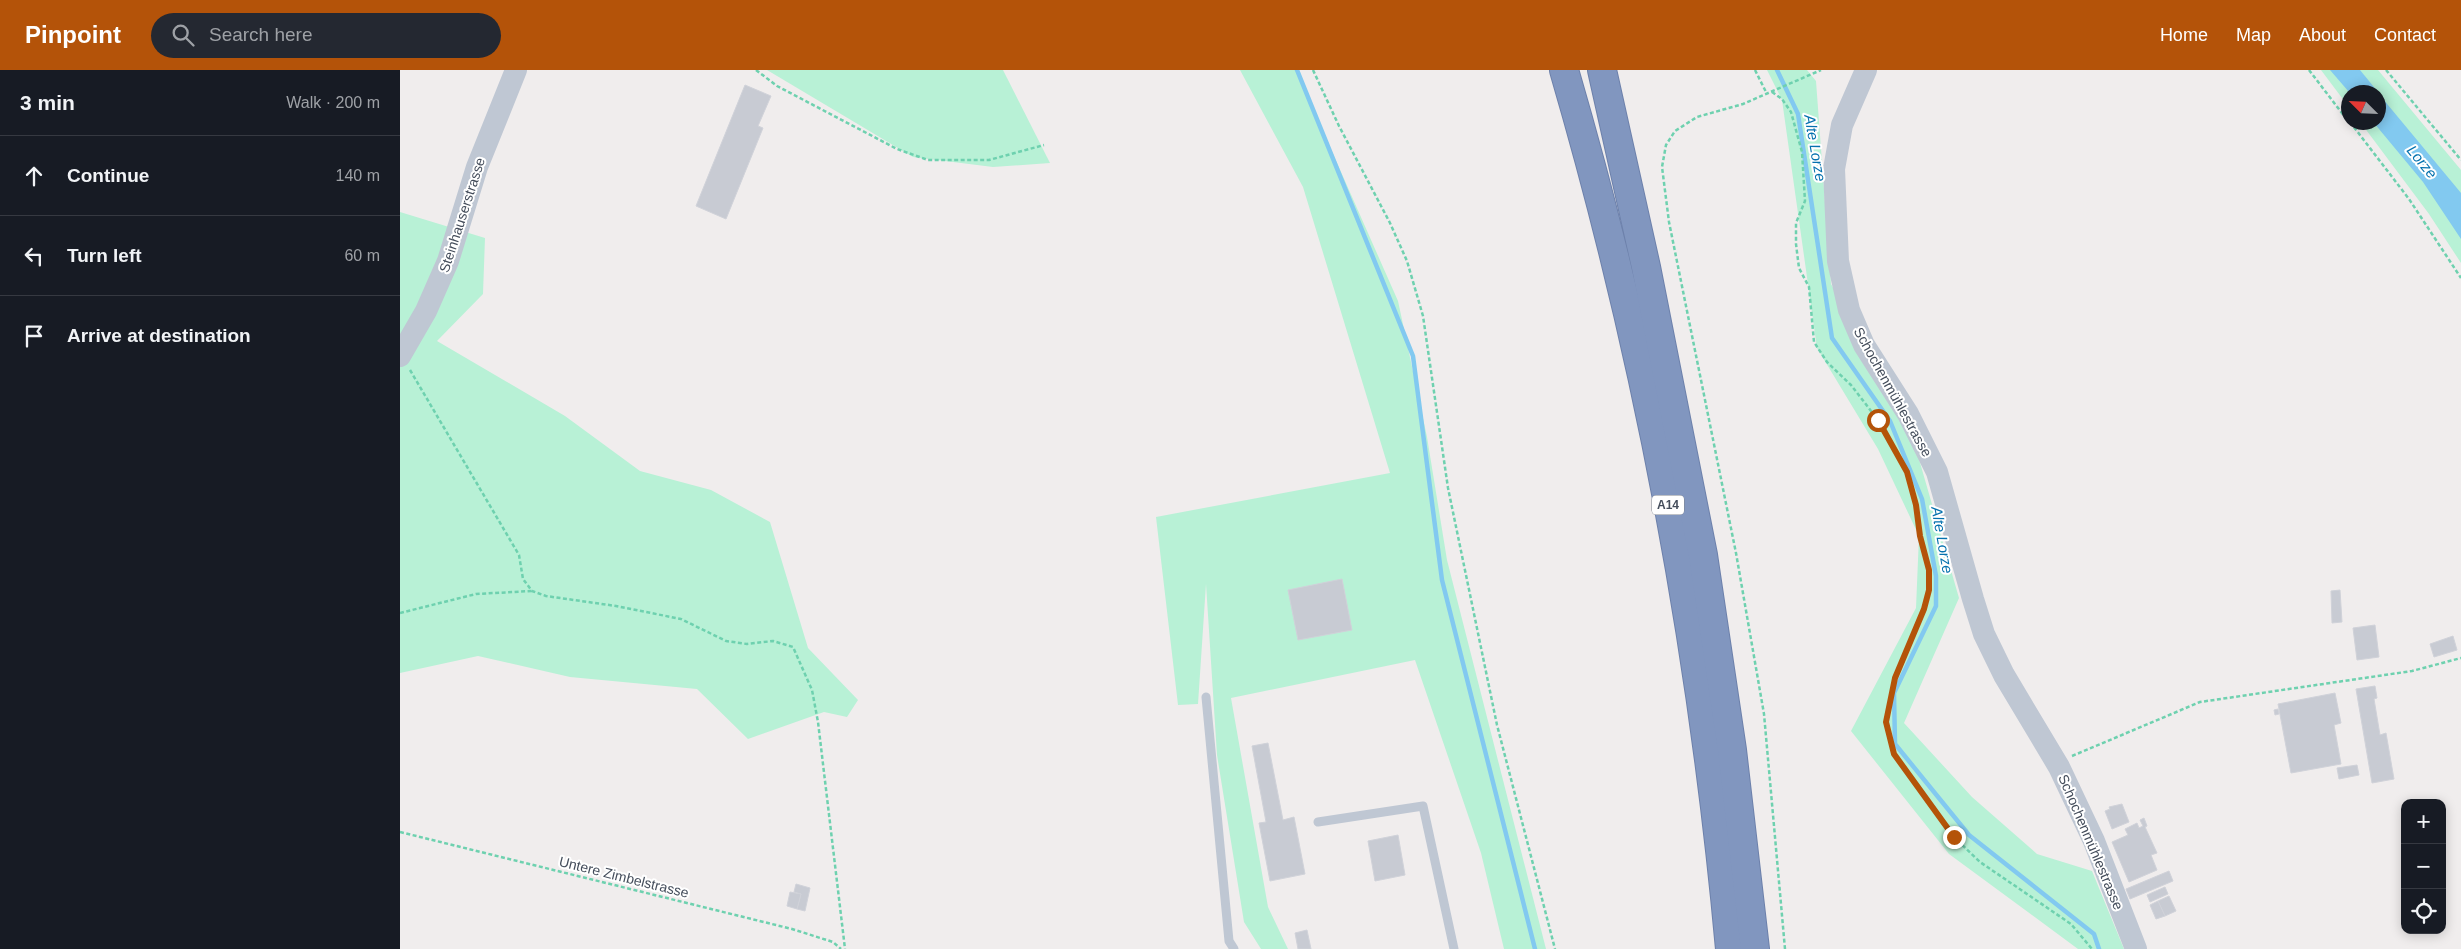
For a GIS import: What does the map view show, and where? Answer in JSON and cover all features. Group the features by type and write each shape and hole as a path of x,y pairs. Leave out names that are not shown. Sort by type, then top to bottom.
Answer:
{"highway":[{"name":"A14","path":"1564,70 1592,169 1620,280 1672,527 1710,768 1730,949"},
{"name":"A14","path":"1589,70 1622,188 1666,372 1701,545 1719,654 1755,949"},
{"path":"1602,70 1624,161 1666,372"}],"street":[{"name":"Steinhauserstrasse","path":"400,355 426,311 448,261 480,159 516,70"},
{"name":"Schochenmühlestrasse","path":"1866,70 1842,125 1834,169 1838,261 1849,310 1864,345 1908,414 1938,472 1972,599 1994,656 2059,767 2094,841 2136,949"}],"lane":[{"path":"1206,697 1229,941 1234,949"},
{"path":"1318,822 1423,806 1454,949"}],"path":[{"path":"756,70 777,86 897,150 928,160 989,160 1044,145"},
{"path":"1313,70 1339,126 1390,223 1407,261 1423,316 1452,507 1497,725 1555,949"},
{"path":"1755,70 1767,94"},
{"path":"1785,949 1764,714 1736,553 1669,222 1662,167 1666,145 1675,131 1697,117 1743,104 1821,70"},
{"path":"2309,70 2341,112"},
{"path":"2386,70 2461,160"},
{"path":"1772,92 1782,99 1791,112 1802,152 1805,201 1796,223 1796,244 1799,268 1809,287 1814,342 1827,362 1851,386 1878,420 1907,472 1916,505 1920,536 1929,570 1929,590 1924,609 1895,678 1886,722 1894,754 1954,837 1980,862 2071,924 2092,949"},
{"path":"2355,130 2409,199 2461,278"},
{"path":"400,355 519,555 523,579 532,590"},
{"path":"400,613 476,594 532,590 546,596 616,606 681,619 726,641 747,644 773,641 793,647 812,690 818,722 845,949"},
{"path":"2059,767 2072,756 2200,702 2412,671 2461,658"},
{"name":"Untere Zimbelstrasse","path":"400,832 792,929 833,942 841,949"}],"green space":[{"path":"767,70 1003,70 1050,163 993,167 913,157"},
{"path":"1240,70 1296,70 1398,301 1427,437 1447,560 1546,949 1504,949 1481,853 1415,660 1231,698 1268,907 1288,949 1261,949 1244,922 1217,755 1206,584 1198,704 1178,705 1156,517 1390,473 1303,187"},
{"path":"1767,70 1807,70 1816,81 1831,284 1908,421 1959,598 1904,723 1972,797 2037,854 2092,871 2124,949 2078,949 1949,854 1851,731 1916,608 1919,536 1878,449 1817,348 1782,100"},
{"path":"2321,70 2378,70 2461,170 2461,263 2429,214 2366,130 2386,130 2386,85 2341,85 2341,97"},
{"path":"400,212 485,238 483,294 437,341 565,416 640,471 711,490 770,522 808,648 858,700 847,717 824,712 748,739 697,689 570,677 478,656 400,673"}],"water":[{"path":"2330,70 2360,70 2372,85 2343,85"},
{"name":"Lorze","path":"2386,103 2461,193 2461,239 2423,182 2380,130 2386,130"}],"building":[{"path":"745,85 771,96 758,126 763,128 726,219 696,206"},
{"path":"1342,579 1352,630 1298,640 1288,590"},
{"path":"2340,590 2342,622 2332,623 2331,591"},
{"path":"2375,625 2379,657 2357,660 2353,628"},
{"path":"2453,636 2457,650 2434,657 2430,644"},
{"path":"2375,686 2377,698 2374,699 2380,735 2386,733 2394,779 2372,783 2356,689"},
{"path":"2335,693 2341,723 2334,725 2341,764 2291,773 2278,704"},
{"path":"2278,709 2279,714 2275,715 2274,710"},
{"path":"1268,743 1283,820 1294,817 1305,874 1270,881 1259,823 1266,822 1252,746"},
{"path":"2357,765 2359,775 2339,779 2337,768"},
{"path":"2122,804 2129,822 2112,829 2105,811 2110,809 2109,807"},
{"path":"2144,818 2147,826 2145,827 2157,853 2151,855 2157,870 2129,882 2112,842 2128,835 2125,829 2137,823 2139,828 2143,826 2140,820"},
{"path":"1398,835 1405,875 1375,881 1368,841"},
{"path":"2169,871 2173,881 2130,899 2126,889"},
{"path":"796,884 810,888 805,911 797,909 801,894 794,892"},
{"path":"2165,887 2168,894 2150,902 2147,895"},
{"path":"790,892 801,894 797,909 787,906"},
{"path":"2169,896 2176,911 2165,916 2158,901"},
{"path":"2158,901 2165,916 2156,919 2150,905"},
{"path":"1307,930 1311,949 1298,949 1295,933"}],"waterway":[{"path":"1297,70 1413,356 1442,580 1535,949"},
{"name":"Alte Lorze","path":"1777,70 1798,114 1832,338 1890,421 1922,499 1936,576 1936,606 1894,693 1895,744 1969,835 2094,934 2099,949"}],"route":[{"path":"1878,420 1907,472 1916,505 1920,536 1929,570 1929,590 1924,609 1895,678 1886,722 1894,754 1932,810 1954,837"}]}
